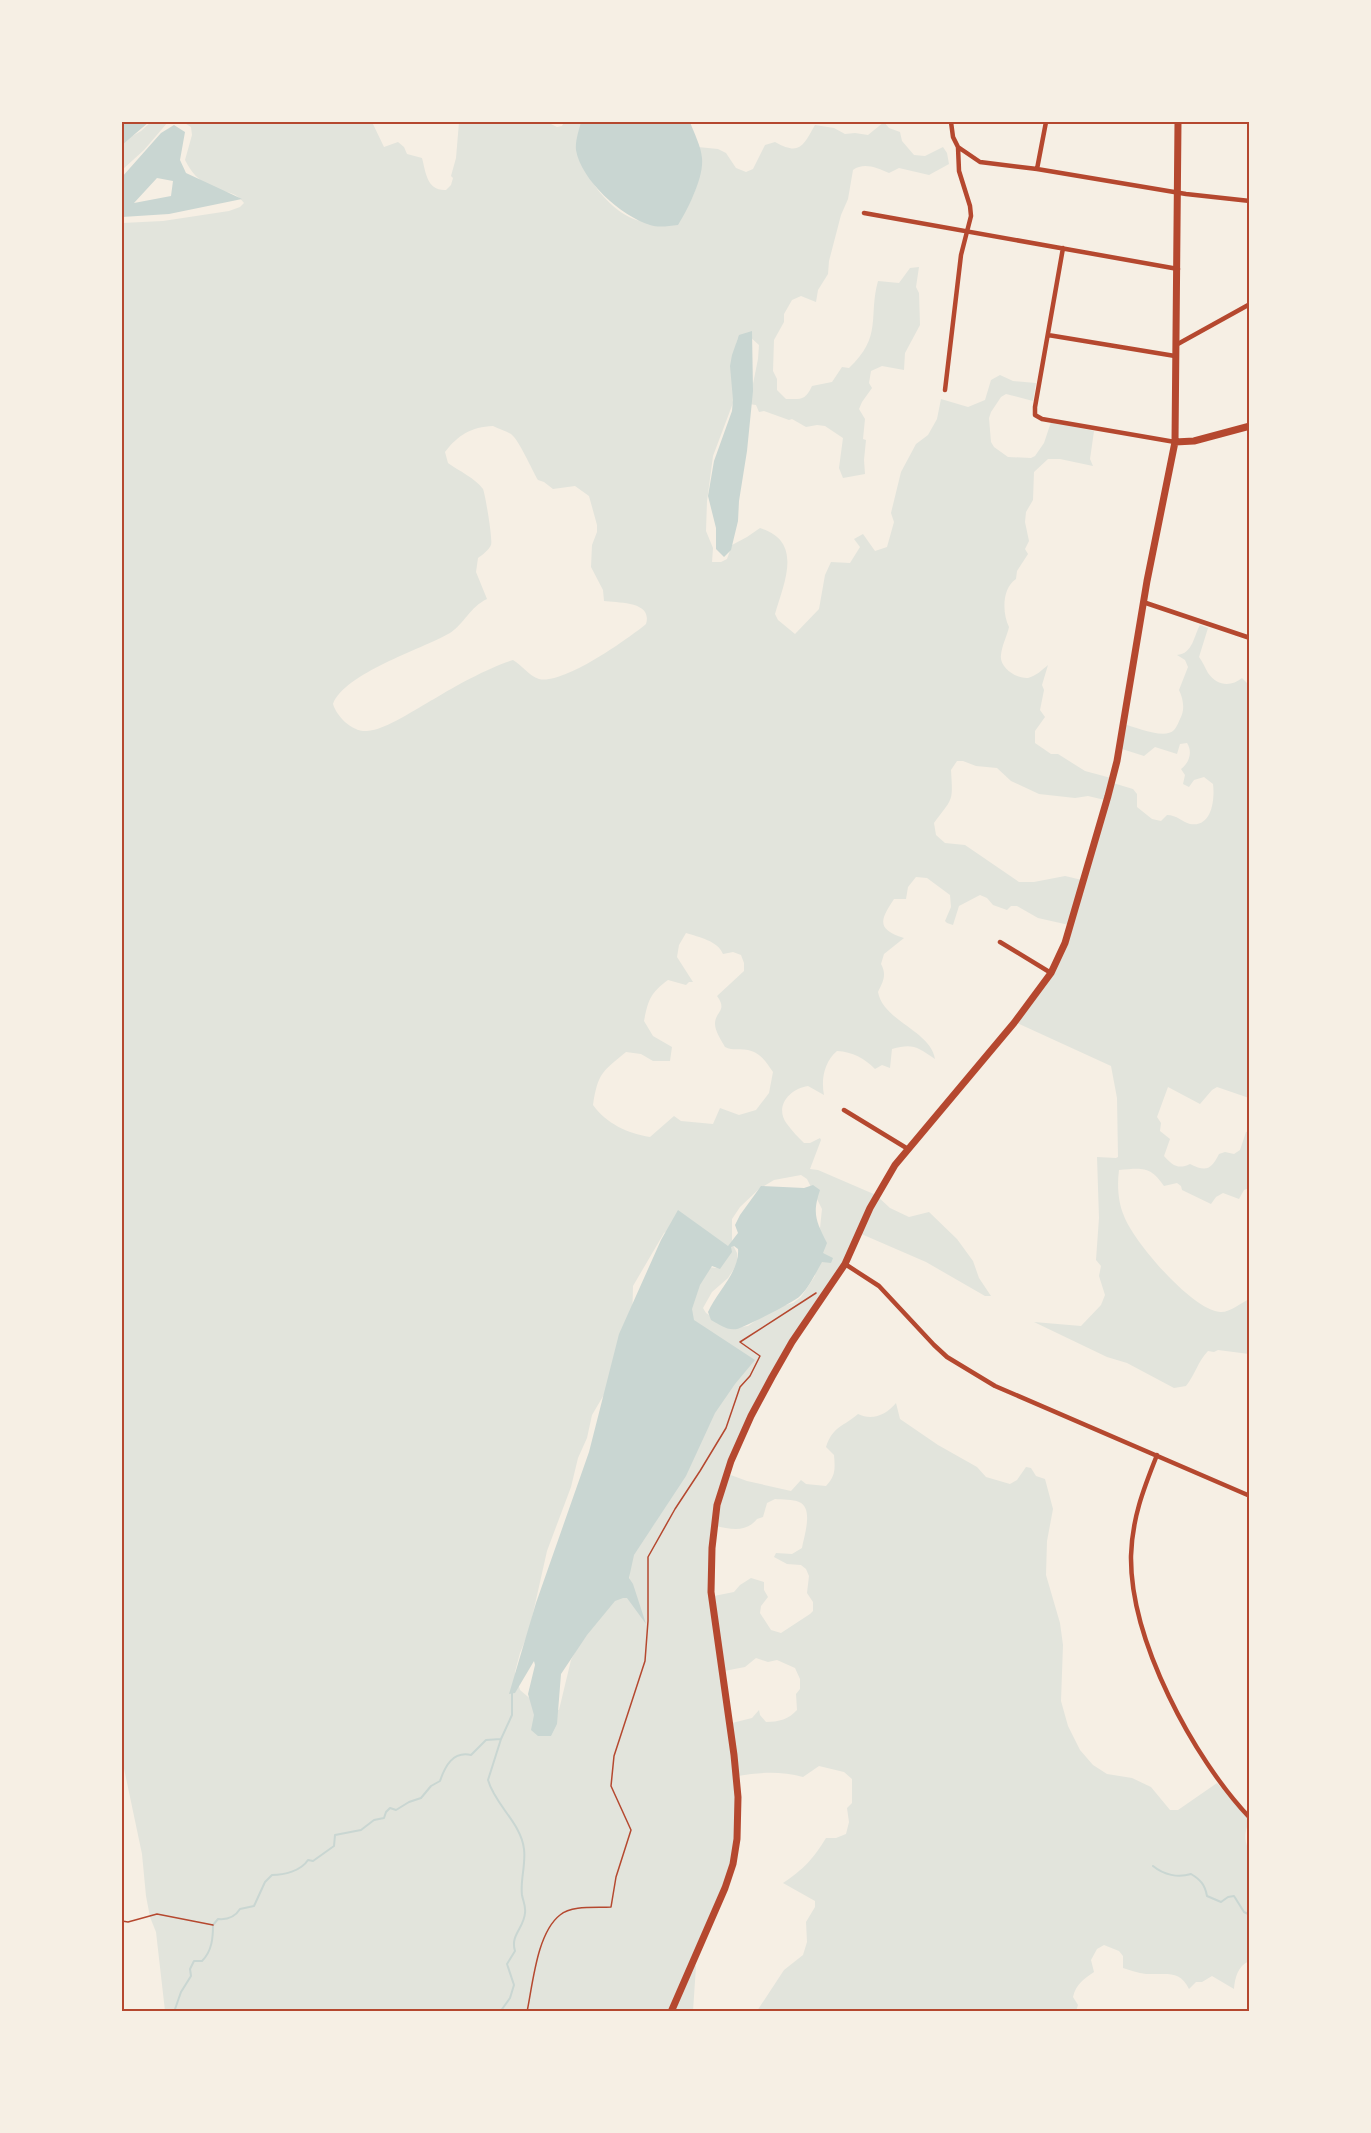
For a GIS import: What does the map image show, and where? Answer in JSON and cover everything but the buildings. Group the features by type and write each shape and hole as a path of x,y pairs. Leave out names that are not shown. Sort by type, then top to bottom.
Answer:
{"main road":[{"path":"671,2012 725,1888 733,1864 737,1839 738,1797 734,1755 711,1592 712,1548 717,1505 731,1461 751,1416 792,1342 845,1264 884,1180 1018,1018 1051,973 1065,943 1079,900 1117,761 1143,602 1175,442 1178,122"},
{"path":"1175,442 1194,441 1250,426"}],"street":[{"path":"951,122 953,138 958,147 980,162 1250,201"},
{"path":"1037,169 1046,122"},
{"path":"945,390 961,255 970,223 970,206 959,171 958,147"},
{"path":"864,213 1178,269"},
{"path":"1063,248 1035,415 1175,442"},
{"path":"1175,346 1250,304"},
{"path":"1048,335 1175,356"},
{"path":"1143,602 1250,638"},
{"path":"1000,942 1051,973"},
{"path":"844,1110 908,1149"},
{"path":"845,1264 879,1286 947,1357 995,1386 1250,1496"},
{"path":"1157,1455 1139,1501 1134,1527 1131,1557 1134,1598 1148,1645 1179,1715 1210,1767 1250,1818"}],"path":[{"path":"527,2012 542,1940 560,1914 575,1909 611,1907 616,1877 631,1830 611,1786 614,1756 645,1661 648,1621 648,1557 726,1428 740,1386 750,1376 760,1356 740,1342 788,1312 812,1293 828,1289"},
{"path":"122,1921 129,1922 157,1914 213,1925"}],"shaded area":[{"path":"122,122 149,122 122,145"},
{"path":"151,122 168,122 144,150 122,170 122,142"},
{"path":"183,122 372,122 384,147 398,142 407,154 422,158 431,184 440,190 446,190 453,178 451,176 456,158 459,122 547,122 557,127 562,126 564,122 584,122 586,161 591,179 602,195 617,209 641,221 682,215 698,183 700,166 698,147 718,149 726,153 736,168 746,172 753,169 765,145 775,142 790,148 800,147 815,125 834,128 845,134 868,135 884,122 889,128 900,132 902,141 914,155 925,156 943,147 949,164 929,175 899,168 889,173 866,166 853,170 848,199 841,215 829,261 828,274 818,290 816,302 801,296 792,300 774,340 773,371 777,379 777,390 786,399 802,398 812,386 832,382 842,367 849,368 860,357 870,336 878,281 899,283 910,268 919,267 916,287 919,293 920,325 905,353 904,370 882,366 871,371 869,383 872,388 859,409 865,419 863,439 866,440 865,474 843,478 839,468 843,438 825,426 806,427 792,419 764,411 759,412 756,405 749,404 759,345 749,336 738,338 735,361 739,387 713,456 707,501 706,531 713,548 712,562 727,559 732,545 760,528 774,534 782,543 787,564 786,577 775,614 778,620 795,634 819,609 825,575 831,562 850,563 860,547 854,539 863,534 875,551 887,547 894,522 891,513 901,472 916,444 928,435 937,419 941,399 968,407 985,400 991,380 1000,375 1013,381 1036,383 1033,401 1006,394 1001,397 991,412 989,418 991,442 994,447 1008,457 1031,458 1044,443 1051,422 1094,431 1090,459 1093,466 1060,459 1048,459 1034,472 1033,500 1026,512 1025,522 1029,541 1025,549 1028,554 1006,594 1004,608 1009,627 1002,651 1003,664 1014,674 1023,678 1036,674 1048,665 1042,685 1044,690 1040,710 1045,717 1035,731 1035,743 1085,771 1111,778 1113,783 1133,789 1137,794 1137,807 1152,819 1161,821 1167,815 1171,815 1184,822 1197,824 1203,822 1211,811 1213,784 1204,777 1194,780 1189,787 1183,784 1185,775 1181,769 1188,761 1190,754 1187,743 1180,744 1177,754 1155,747 1144,756 1122,749 1123,724 1164,734 1175,729 1183,711 1179,690 1188,667 1185,660 1177,655 1190,648 1200,625 1208,628 1199,657 1208,673 1220,683 1229,684 1242,678 1249,685 1249,1098 1217,1087 1200,1104 1168,1087 1157,1117 1161,1123 1160,1131 1170,1139 1164,1156 1179,1166 1190,1164 1204,1169 1208,1168 1219,1154 1225,1152 1234,1154 1240,1150 1246,1132 1249,1131 1249,1188 1244,1190 1239,1199 1223,1193 1211,1204 1182,1190 1177,1183 1164,1186 1150,1172 1134,1169 1119,1170 1118,1193 1124,1216 1139,1241 1165,1273 1194,1300 1208,1308 1224,1312 1249,1299 1249,1354 1208,1351 1186,1386 1174,1388 1127,1363 1107,1357 1034,1322 1081,1326 1101,1305 1105,1295 1099,1276 1101,1266 1096,1260 1099,1218 1097,1157 1118,1157 1117,1098 1111,1066 1015,1022 1055,965 1069,925 1038,918 1017,906 1011,906 1007,910 993,905 987,898 980,895 959,906 953,925 945,921 951,907 950,895 927,878 916,877 908,887 906,899 894,899 884,918 883,923 888,931 904,938 884,954 881,964 884,978 878,992 888,1011 925,1041 932,1049 935,1059 915,1047 899,1047 892,1049 890,1068 882,1065 875,1069 858,1056 837,1051 829,1060 824,1072 824,1095 808,1086 795,1091 783,1105 783,1118 804,1143 820,1138 810,1169 818,1170 876,1195 890,1208 909,1217 929,1212 957,1239 973,1261 979,1278 991,1296 985,1296 926,1262 859,1233 751,1414 728,1474 747,1481 791,1491 801,1480 806,1484 826,1486 833,1475 835,1464 834,1455 826,1447 835,1431 858,1414 868,1417 878,1416 888,1411 896,1403 900,1419 938,1445 977,1467 986,1477 1010,1484 1017,1480 1026,1467 1031,1468 1036,1476 1045,1479 1053,1509 1047,1541 1046,1575 1060,1623 1063,1645 1061,1701 1068,1726 1080,1750 1093,1765 1107,1774 1132,1778 1151,1787 1170,1810 1178,1810 1217,1783 1249,1820 1245,1836 1250,1853 1249,1961 1238,1972 1234,1989 1212,1976 1202,1982 1196,1982 1189,1989 1181,1978 1171,1974 1146,1974 1123,1968 1123,1956 1119,1951 1104,1945 1097,1949 1091,1960 1094,1972 1081,1982 1074,1992 1073,1997 1078,2005 1076,2011 757,2011 784,1970 803,1955 807,1942 806,1922 815,1907 815,1901 783,1883 808,1863 826,1838 836,1838 846,1834 849,1822 847,1808 852,1803 852,1779 844,1772 819,1766 803,1777 771,1773 738,1776 735,1846 725,1887 692,1962 696,1966 693,2011 165,2011 156,1932 150,1917 142,1854 122,1759 122,223 163,221 229,211 244,203 232,194 206,184 190,168 185,160 192,135 191,127","holes":["493,426 511,434 538,480 553,489 575,486 589,496 597,525 592,545 591,567 603,590 604,601 639,607 647,616 646,624 595,659 563,675 550,679 539,679 513,660 473,677 383,727 361,731 346,723 335,709 333,704 340,693 367,672 450,633 476,606 487,599 476,572 478,558 491,545 484,492 476,481 448,463 445,452 455,441 478,428","957,761 963,761 976,766 997,768 1011,781 1039,794 1075,798 1088,796 1105,800 1082,880 1065,876 1034,882 1019,882 965,845 945,843 936,835 934,823 952,794 951,770","686,933 713,943 723,954 733,952 741,955 744,971 717,996 721,1008 715,1024 716,1030 725,1047 757,1053 773,1072 769,1093 756,1110 739,1115 720,1108 713,1124 681,1121 674,1116 650,1137 618,1127 593,1105 602,1074 626,1052 641,1054 653,1061 670,1061 672,1047 653,1036 644,1021 651,998 657,989 668,980 686,985 693,982 677,957 679,945","801,1175 807,1179 822,1209 815,1276 801,1297 793,1303 774,1308 748,1326 734,1328 723,1324 706,1313 703,1308 712,1292 728,1278 737,1264 737,1253 732,1243 732,1219 740,1207 759,1189 774,1180","684,1219 721,1263 716,1268 709,1267 681,1313 655,1523 630,1555 629,1591 604,1602 571,1660 559,1710 534,1702 520,1690 515,1672 529,1631 547,1551 571,1487 592,1415 615,1376 632,1326 633,1286 664,1233","775,1499 799,1502 804,1505 807,1516 802,1548 792,1554 776,1553 774,1557 787,1564 801,1565 806,1569 809,1576 807,1593 813,1602 813,1611 781,1633 771,1630 760,1613 761,1606 768,1597 764,1590 764,1582 751,1578 734,1592 714,1596 715,1526 743,1528 763,1517 767,1503","756,1658 768,1662 777,1660 795,1668 800,1679 800,1689 796,1694 797,1710 791,1716 766,1722 759,1710 752,1718 732,1723 724,1671 745,1667"]},
{"path":"581,122 690,122 700,149 702,166 694,193 678,225 660,227 639,220 615,205 594,185 579,161 576,150"},
{"path":"174,125 185,132 180,160 186,173 242,199 169,214 122,217 122,177 161,133","holes":["157,178 173,181 171,196 134,203"]},
{"path":"752,331 753,391 747,451 738,521 731,550 724,557 716,549 716,528 708,496 714,461 732,411 730,366 732,355 739,335"},
{"path":"813,1185 820,1190 816,1212 827,1243 823,1253 833,1258 831,1263 822,1262 799,1297 737,1329 726,1328 711,1320 708,1312 732,1273 738,1257 738,1249 734,1246 731,1247 732,1252 720,1269 712,1266 700,1285 692,1309 694,1320 755,1360 715,1413 686,1476 634,1555 629,1578 646,1624 627,1598 615,1601 587,1635 561,1674 557,1724 551,1736 538,1736 531,1730 534,1715 528,1694 534,1661 515,1693 509,1694 536,1603 589,1452 619,1334 661,1240 678,1210 728,1246 738,1233 735,1225 740,1215 761,1186 804,1188"}],"waterway":[{"path":"500,2012 510,1998 514,1985 507,1964 515,1951 514,1940 524,1918 525,1910 522,1895 524,1855 522,1840 513,1822 496,1798 488,1780 501,1739 512,1715 512,1693"},
{"path":"174,2012 181,1992 191,1976 190,1969 194,1961 202,1961 210,1949 213,1925 218,1919 231,1917 240,1909 254,1906 265,1882 272,1875 292,1872 308,1860 313,1861 334,1846 335,1835 361,1830 374,1820 384,1818 390,1808 396,1810 421,1798 431,1786 440,1781 447,1765 459,1755 471,1755 486,1740 501,1739"},
{"path":"1153,1866 1171,1875 1191,1874 1202,1883 1207,1896 1221,1902 1234,1896 1244,1912 1250,1915"}]}
